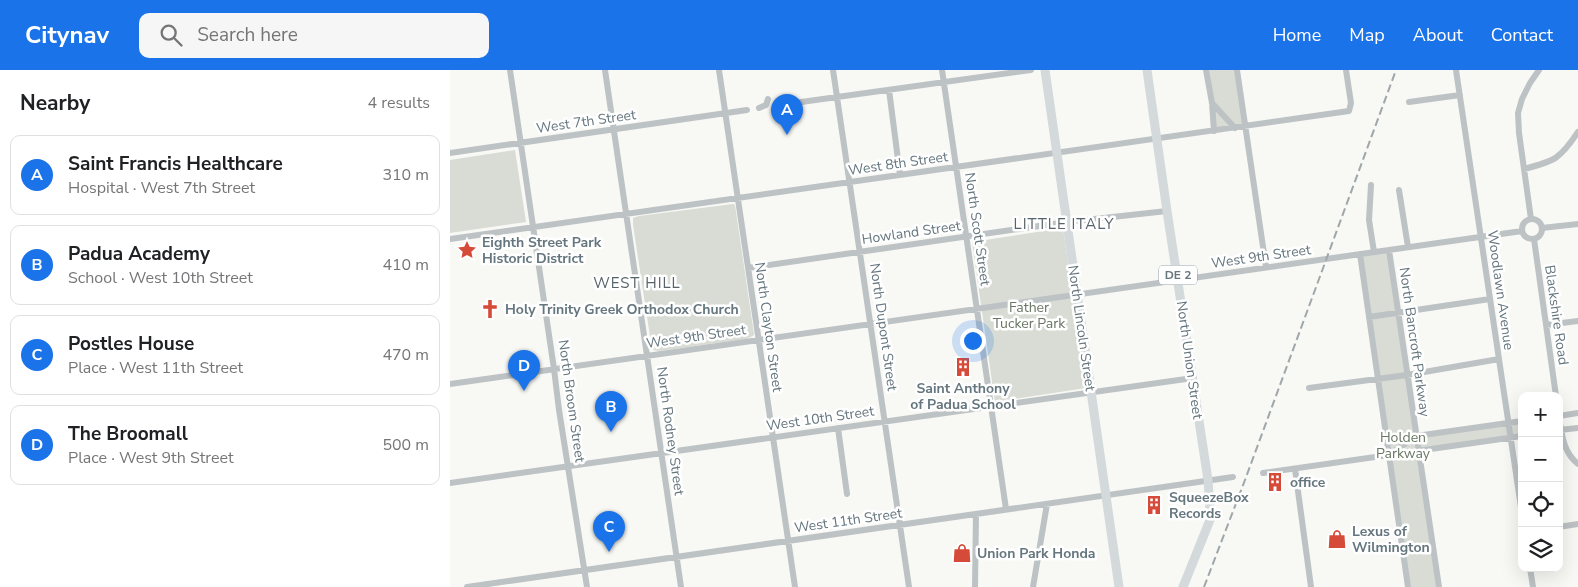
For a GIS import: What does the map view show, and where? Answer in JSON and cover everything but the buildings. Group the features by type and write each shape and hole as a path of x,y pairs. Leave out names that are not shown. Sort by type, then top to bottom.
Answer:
{"main road":[{"name":"North Lincoln Street","path":"1045,70 1119,587"},
{"name":"North Union Street","path":"1147,70 1208,480 1210,520 1183,587"}],"street":[{"name":"North Broom Street","path":"510,70 559,410 587,587"},
{"name":"North Rodney Street","path":"605,70 681,587"},
{"name":"North Clayton Street","path":"719,70 795,587"},
{"name":"North Dupont Street","path":"833,70 909,587"},
{"name":"North Scott Street","path":"942,70 1006,509"},
{"path":"787,104 1031,70"},
{"path":"1206,70 1212,103 1214,131"},
{"path":"1237,70 1266,268"},
{"name":"West 8th Street","path":"450,239 1349,111 1351,103 1346,70"},
{"name":"Woodlawn Avenue","path":"1456,70 1518,489"},
{"path":"1531,219 1518,113 1522,99 1535,71"},
{"path":"889,90 900,175"},
{"path":"1409,102 1460,95"},
{"path":"759,108 766,106 768,99"},
{"path":"1212,103 1236,128"},
{"name":"West 7th Street","path":"450,153 747,110"},
{"path":"1524,169 1548,163 1558,157 1567,149 1578,132"},
{"path":"1372,184 1369,220 1374,252"},
{"path":"1399,190 1408,247"},
{"name":"Howland Street","path":"748,268 1068,222 1167,211"},
{"path":"1531,219 1539,222 1542,228 1540,235 1534,239 1527,238 1522,231 1525,223 1531,219"},
{"path":"1542,228 1578,224"},
{"name":"West 9th Street","path":"450,384 1522,231"},
{"name":"Blackshire Road","path":"1534,239 1555,392"},
{"name":"North Bancroft Parkway","path":"1388,250 1439,587"},
{"path":"1360,254 1408,587"},
{"path":"1369,317 1490,299"},
{"path":"1546,325 1578,321"},
{"path":"1309,388 1407,375 1499,359"},
{"name":"West 10th Street","path":"450,483 1193,378"},
{"path":"1563,415 1578,413"},
{"path":"1389,455 1416,436 1518,422"},
{"path":"838,428 847,494"},
{"path":"1563,430 1578,428"},
{"path":"1263,473 1518,437"},
{"path":"1562,437 1566,450 1578,464"},
{"path":"1295,469 1311,587"},
{"name":"West 11th Street","path":"467,587 515,584 584,570 1233,477"},
{"path":"1033,587 1047,504"},
{"path":"975,587 976,514"},
{"path":"1563,526 1578,524"},
{"path":"1530,572 1532,587"}],"green space":[{"path":"1206,70 1237,70 1245,126 1214,131"},
{"path":"515,150 526,222 450,233 450,160"},
{"path":"735,205 753,336 746,339 659,351 653,350 633,218"},
{"name":"Father Tucker Park","path":"1063,228 1086,388 995,402 972,242"},
{"name":"Holden Parkway","path":"1389,250 1416,436 1518,422 1518,437 1419,452 1439,587 1408,587 1360,254"}],"railway":[{"path":"1204,587 1396,70"}],"place":[{"name":"Saint Francis Healthcare","path":"787,135"},
{"name":"Eighth Street Park Historic District","path":"467,250"},
{"name":"Holy Trinity Greek Orthodox Church","path":"490,309"},
{"name":"Saint Anthony of Padua School","path":"963,367"},
{"name":"The Broomall","path":"524,391"},
{"name":"Padua Academy","path":"611,432"},
{"name":"office","path":"1275,482"},
{"name":"SqueezeBox Records","path":"1154,505"},
{"name":"Lexus of Wilmington","path":"1337,539"},
{"name":"Postles House","path":"609,552"},
{"name":"Union Park Honda","path":"962,553"}],"district":[{"name":"LITTLE ITALY","path":"1064,224"},
{"name":"WEST HILL","path":"637,283"}]}
